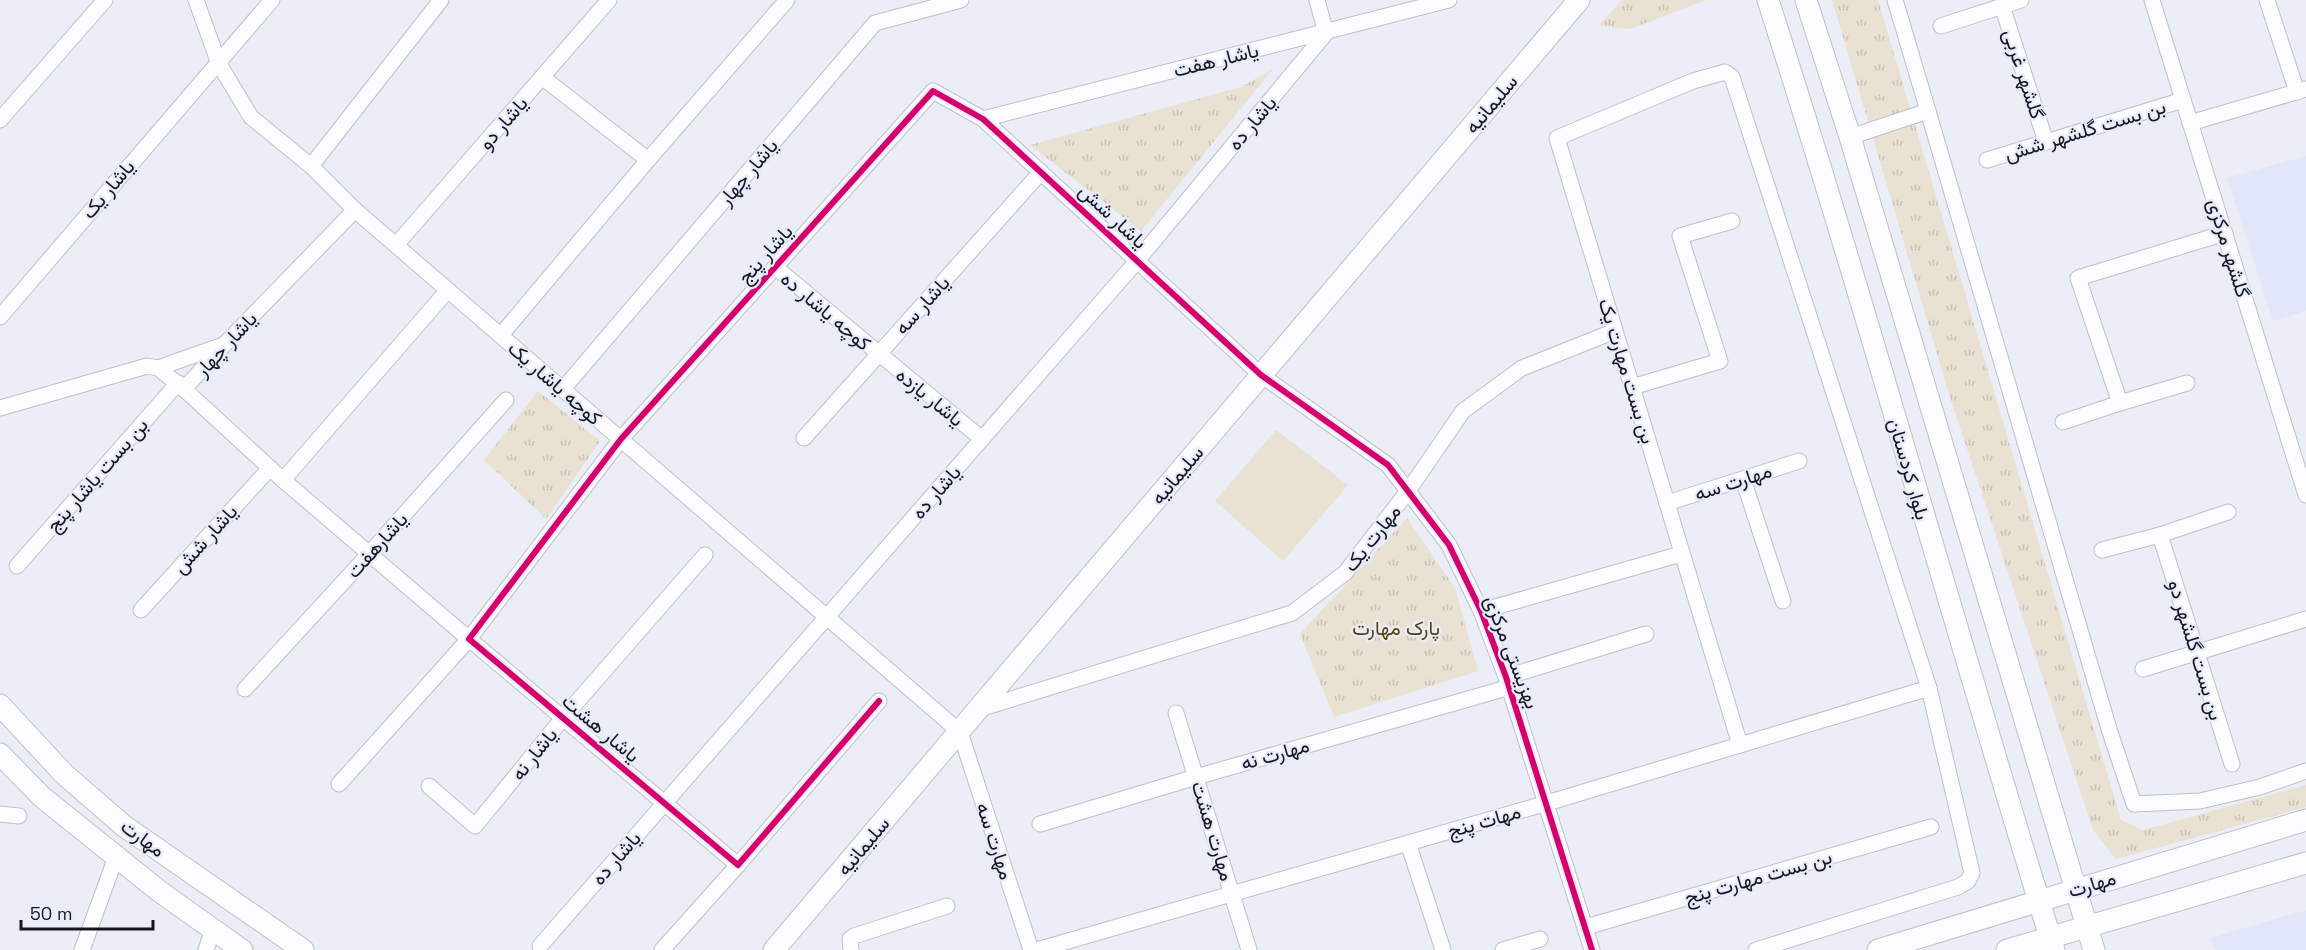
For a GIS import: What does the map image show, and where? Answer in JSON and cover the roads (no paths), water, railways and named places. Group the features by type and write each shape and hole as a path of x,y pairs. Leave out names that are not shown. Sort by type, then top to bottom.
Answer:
{"main road":[{"name":"سلیمانیه","path":"774,950 1579,0"},
{"name":"بلوار کردستان","path":"1768,0 1801,103 2052,944"},
{"name":"بلوار کردستان","path":"1806,0 1850,137 2094,950"},
{"name":"مهارت","path":"0,705 64,774 124,826 303,950"},
{"name":"مهارت","path":"0,754 42,797 116,857 159,891 242,950"},
{"name":"مهارت","path":"1878,950 2306,820"},
{"name":"مهارت","path":"2007,950 2052,944 2086,927 2306,863"}],"street":[{"path":"0,120 105,0"},
{"name":"کوچه یاشار یک","path":"196,0 219,64 251,117 311,166 355,210 960,732"},
{"name":"یاشار یک","path":"0,317 272,0"},
{"path":"311,166 441,0"},
{"name":"یاشار دو","path":"396,245 609,0"},
{"path":"501,335 648,160 787,0"},
{"name":"یاشار چهار","path":"563,389 875,23 961,0"},
{"path":"1317,0 1326,33"},
{"name":"یاشار هفت","path":"983,119 1449,0"},
{"path":"1895,0 2109,729 2134,804 2200,801 2260,787 2306,771"},
{"path":"1941,26 2021,0"},
{"name":"گلشهر مرکزی","path":"2152,0 2306,495"},
{"path":"2190,123 2301,90 2267,0"},
{"name":"گلشهر غربی","path":"2002,6 2046,142"},
{"name":"یاشار ده","path":"540,946 1137,261 1326,33"},
{"name":"بن بست مهارت یک","path":"1740,745 1557,138 1693,81 1725,72 1732,77 1929,688"},
{"path":"542,77 648,160"},
{"name":"یاشار شش","path":"933,91 983,119 1261,375"},
{"name":"یاشار پنج","path":"621,439 933,91"},
{"name":"بن بست گلشهر شش","path":"1988,160 2183,100"},
{"path":"1850,137 1928,111"},
{"name":"یاشار سه","path":"804,438 1041,172"},
{"name":"یاشار چهار","path":"158,368 181,386 355,210"},
{"path":"1632,387 1720,361 1680,236 1732,221"},
{"path":"2120,403 2078,278 2225,233"},
{"name":"کوچه یاشار ده","path":"775,267 878,355"},
{"path":"283,480 448,290"},
{"name":"مهارت یک","path":"979,709 1292,613 1345,573 1408,491 1463,411 1522,368 1615,331"},
{"path":"0,408 147,366 158,368 224,345"},
{"name":"یاشار یازده","path":"878,355 982,439"},
{"name":"بهزیستی مرکزی","path":"1261,375 1388,465 1449,545 1481,611 1508,682 1592,950"},
{"path":"2063,422 2187,383"},
{"path":"181,386 283,480 469,639"},
{"name":"بن بست یاشار پنج","path":"17,566 181,386"},
{"name":"یاشارهفت","path":"245,689 506,400"},
{"path":"339,784 469,639 621,439"},
{"name":"مهارت سه","path":"1667,503 1799,461"},
{"name":"یاشار شش","path":"141,610 270,468"},
{"path":"1743,479 1783,601"},
{"path":"2102,550 2160,535 2228,512"},
{"name":"بن بست گلشهر دو","path":"2160,535 2232,764"},
{"path":"1481,611 1681,554"},
{"name":"یاشار نه","path":"429,786 475,826 563,718 705,555"},
{"path":"2144,669 2306,619"},
{"name":"مهارت نه","path":"1040,824 1508,682 1646,633"},
{"name":"یاشار هشت","path":"469,639 738,865"},
{"path":"1756,950 1958,887 1968,881 1972,873 1929,688"},
{"name":"مهات پنج","path":"1037,950 1547,803 1929,688"},
{"path":"662,950 879,701"},
{"name":"مهارت هشت","path":"1176,713 1249,950"},
{"name":"مهارت سه","path":"960,732 1031,950"},
{"path":"0,814 19,816"},
{"name":"بن بست مهارت پنج","path":"1586,927 1931,827"},
{"path":"1408,843 1443,950"},
{"path":"82,950 116,857"},
{"path":"850,947 850,939 854,936 947,906"},
{"path":"206,950 213,930"},
{"path":"1503,950 1540,939"}],"park label":[{"name":"پارک مهارت","path":"1396,628"}]}
